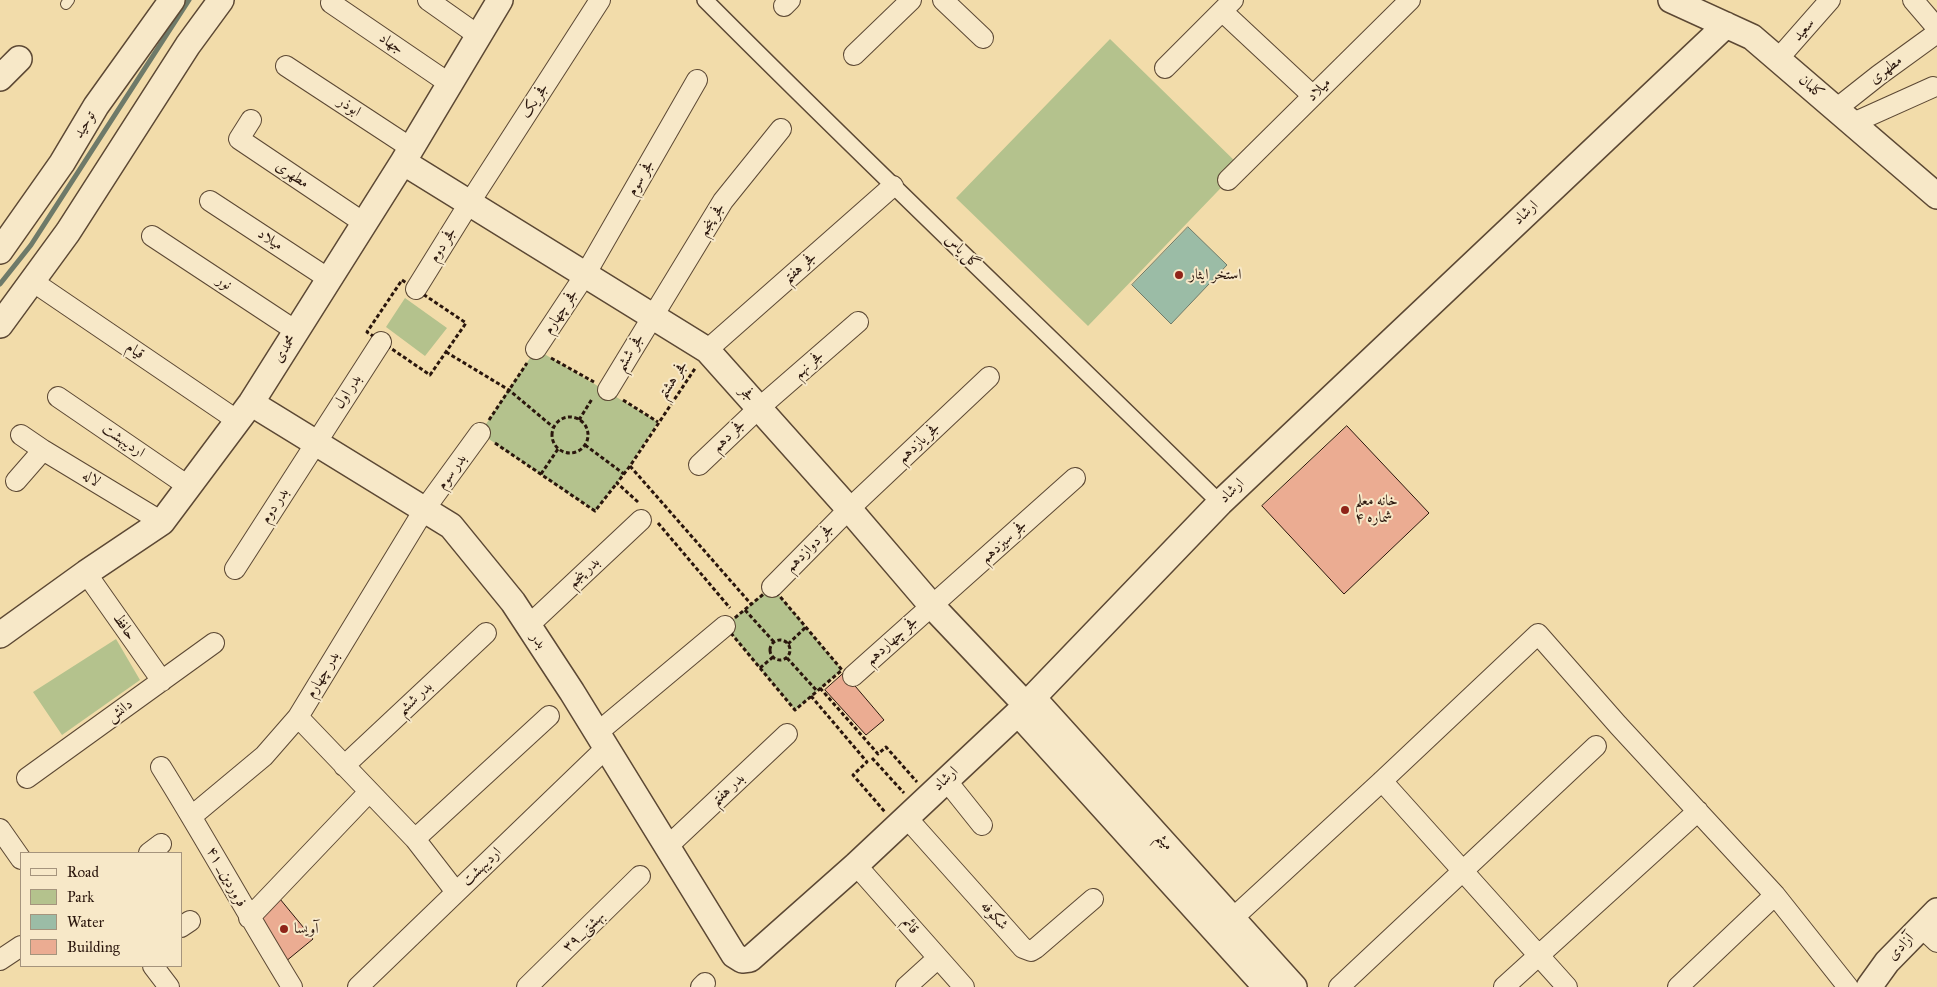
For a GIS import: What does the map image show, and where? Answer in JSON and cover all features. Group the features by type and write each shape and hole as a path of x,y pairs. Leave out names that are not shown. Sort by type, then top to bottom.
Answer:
{"street":[{"name":"توحید","path":"0,251 62,163 96,106 172,0"},
{"path":"0,325 68,232 188,45 221,0"},
{"path":"428,0 479,36"},
{"name":"محمدی","path":"0,635 86,573 162,522 244,412 407,155 500,0"},
{"name":"فجر یک","path":"470,202 600,0"},
{"name":"گل یاس","path":"705,0 827,122 1220,503"},
{"path":"854,55 911,0"},
{"path":"943,0 983,38"},
{"name":"میلاد","path":"1228,180 1410,0"},
{"name":"سعید","path":"1778,59 1830,0"},
{"path":"1914,0 1937,28"},
{"name":"جهاد","path":"331,3 450,84"},
{"name":"کلمان","path":"1687,3 1752,37 1937,196"},
{"path":"1165,68 1228,6 1313,96"},
{"name":"ارشاد","path":"742,960 750,958 856,865 906,816 935,778 1025,705 1220,503 1726,25"},
{"name":"مطهری","path":"1844,116 1879,74 1937,33"},
{"path":"0,78 19,59"},
{"name":"ابوذر","path":"286,66 407,155"},
{"name":"فجر سوم","path":"585,275 697,80"},
{"path":"1844,116 1933,87"},
{"name":"مطهری","path":"251,120 239,139 364,223"},
{"name":"فجر پنجم","path":"652,316 723,202 781,129"},
{"name":"فجر","path":"407,155 470,202 707,350 849,509 932,606 1025,705"},
{"name":"فجر هفتم","path":"707,350 893,186"},
{"name":"میلاد","path":"210,202 329,279"},
{"name":"فجر دوم","path":"416,289 470,202"},
{"name":"نور","path":"152,236 296,331"},
{"name":"فجر چهارم","path":"536,349 585,275"},
{"name":"قیام","path":"32,281 244,412"},
{"name":"فجر ششم","path":"601,392 652,316"},
{"name":"فجر نهم","path":"759,408 858,322"},
{"name":"بدر اول","path":"316,443 381,342"},
{"name":"فجر یازدهم","path":"849,509 989,377"},
{"name":"اردیبهشت","path":"58,397 188,486"},
{"name":"فجر دهم","path":"699,465 759,408"},
{"name":"بدر","path":"244,412 316,443 451,526 513,602 602,740 734,956 742,960"},
{"name":"بدر سوم","path":"424,510 480,433"},
{"name":"لاله","path":"21,435 162,522"},
{"name":"بدر دوم","path":"235,569 316,443"},
{"path":"16,481 43,450"},
{"name":"فجر سیزدهم","path":"932,606 1075,478"},
{"name":"فجر دوازدهم","path":"772,587 849,509"},
{"name":"بدر چهارم","path":"192,816 264,756 298,717 424,510"},
{"name":"بدر پنجم","path":"528,626 647,516"},
{"name":"حافظ","path":"86,573 162,681"},
{"name":"فجر چهاردهم","path":"853,676 932,606"},
{"path":"602,740 731,621"},
{"name":"بدر ششم","path":"344,766 486,633"},
{"path":"1232,918 1382,781 1538,634 1775,895 1848,987"},
{"name":"دانش","path":"27,778 214,643"},
{"name":"میثم","path":"1025,705 1266,987"},
{"path":"415,838 548,716"},
{"path":"298,717 415,838 456,892"},
{"name":"میثم","path":"1042,724 1232,918 1294,987"},
{"name":"بدر هفتم","path":"668,846 787,734"},
{"name":"اردیبهشت","path":"358,987 456,892 602,740"},
{"path":"1339,987 1596,746"},
{"name":"۴۱ _فروردین","path":"161,767 192,816 249,918 292,987"},
{"path":"935,778 982,825"},
{"path":"1382,781 1567,987"},
{"path":"249,918 369,792"},
{"path":"1504,987 1538,954 1698,811"},
{"name":"شکوفه","path":"906,816 1023,948 1030,951 1036,948 1093,899"},
{"path":"0,829 20,858"},
{"name":"قائم","path":"856,865 964,987"},
{"name":"۳۹_بهشتی","path":"527,987 640,876"},
{"path":"1678,987 1775,895"},
{"name":"آزادی","path":"1869,987 1887,962 1933,931"},
{"name":"آزادی","path":"1878,987 1894,975 1933,931"},
{"path":"0,960 20,947"},
{"path":"906,987 938,958"},
{"path":"155,967 169,987"}],"path":[{"path":"402,280 416,289 466,323 430,376 367,332 402,280"},
{"path":"536,349 480,433 540,474 558,448"},
{"name":"فجر هشتم","path":"540,474 595,512 630,466 707,350"},
{"path":"446,352 509,390 554,427"},
{"path":"579,420 601,392"},
{"path":"568,417 579,420 584,423 588,434 585,445 582,449 572,453 562,452 552,438 554,427 557,422 568,417"},
{"path":"585,445 624,474"},
{"path":"630,466 752,604"},
{"path":"617,483 647,516 731,621 760,668 795,710 842,670 772,587 731,621"},
{"path":"745,610 774,642"},
{"path":"788,644 806,627"},
{"path":"774,642 783,640 788,644 790,652 787,658"},
{"path":"774,642 770,651 773,657 778,660 787,658"},
{"path":"760,668 773,657"},
{"path":"787,658 878,754"},
{"path":"811,696 867,762"},
{"path":"906,816 853,775 886,747 918,783 935,778"},
{"path":"872,758 906,816"}],"green space":[{"path":"1110,39 1241,167 1088,326 956,198"},
{"path":"405,298 447,328 425,356 386,327"},
{"path":"536,349 658,422 624,474 595,511 480,433"},
{"path":"772,587 842,670 795,710 725,626"},
{"path":"116,639 140,680 62,735 33,692"}],"water":[{"name":"استخر ایثار","path":"1188,227 1227,265 1171,324 1132,285"}],"building":[{"name":"خانه معلم شماره ۴","path":"1347,426 1429,513 1344,594 1262,506"},
{"path":"844,673 884,720 866,735 825,690"},
{"name":"آویسا","path":"280,899 313,939 285,962 255,919"}],"waterway":[{"path":"0,284 31,245 189,0"}],"place":[{"name":"استخر ایثار","path":"1179,275"},
{"name":"خانه معلم شماره ۴","path":"1345,510"},
{"name":"آویسا","path":"284,929"}]}
